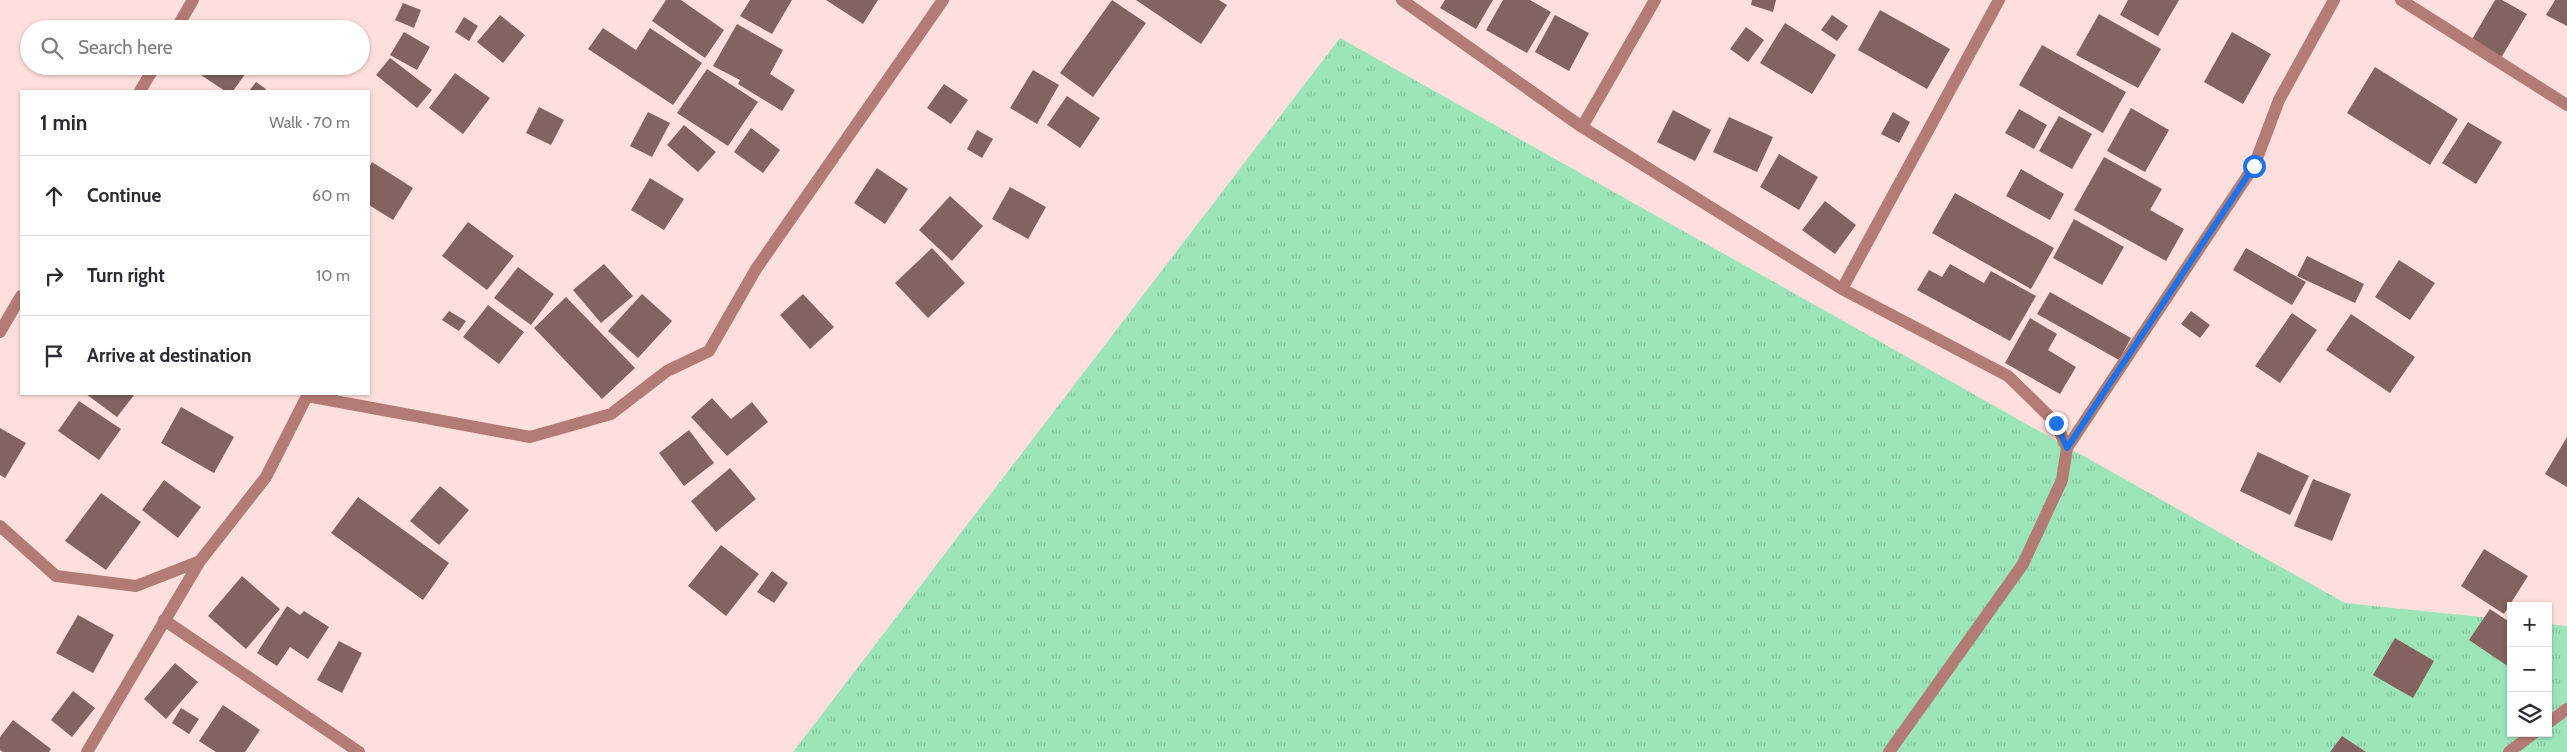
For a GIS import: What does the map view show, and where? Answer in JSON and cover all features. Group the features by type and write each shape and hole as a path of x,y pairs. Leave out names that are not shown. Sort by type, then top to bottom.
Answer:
{"street":[{"path":"181,20 193,0"},
{"path":"87,752 200,560 266,477 307,396 530,437 611,414 667,371 709,351 756,269 943,0"},
{"path":"1402,0 1582,127 1842,289 2008,376 2056,423 2067,448"},
{"path":"1582,127 1655,0"},
{"path":"1842,289 1999,0"},
{"path":"1889,752 2023,564 2062,480 2067,448 2254,166 2279,100 2334,0"},
{"path":"2400,0 2567,105"},
{"path":"141,90 150,75"},
{"path":"0,332 20,298"},
{"path":"0,526 56,576 136,586 200,560"},
{"path":"164,620 359,752"},
{"path":"2552,720 2567,709"},
{"path":"2509,752 2529,737"}],"green space":[{"path":"1340,38 2345,603 2507,620 2507,737 2552,737 2552,624 2567,626 2567,752 793,752"}],"building":[{"path":"666,0 681,0 724,30 705,58 652,21"},
{"path":"750,0 792,0 772,34 740,16"},
{"path":"826,0 878,0 863,24"},
{"path":"1112,0 1146,23 1093,97 1060,73"},
{"path":"1136,0 1219,0 1227,5 1201,44"},
{"path":"1445,0 1493,0 1476,29 1440,8"},
{"path":"1503,0 1530,0 1551,12 1527,53 1486,30"},
{"path":"1752,0 1776,0 1773,12 1751,5"},
{"path":"2128,0 2179,0 2158,36 2120,15"},
{"path":"2495,0 2502,0 2527,14 2501,58 2471,41"},
{"path":"2555,0 2567,0 2567,26 2546,15"},
{"path":"403,3 421,10 414,28 395,20"},
{"path":"1880,10 1950,49 1927,89 1858,50"},
{"path":"2099,14 2161,49 2138,88 2076,55"},
{"path":"500,15 525,35 503,63 477,42"},
{"path":"1555,15 1589,33 1569,71 1535,52"},
{"path":"1832,15 1848,26 1837,41 1821,30"},
{"path":"464,17 478,26 469,41 455,32"},
{"path":"1785,23 1836,55 1812,94 1760,63"},
{"path":"737,24 783,50 770,74 795,90 782,111 738,84 740,80 713,66"},
{"path":"1746,27 1764,40 1748,62 1730,49"},
{"path":"603,28 636,50 650,28 702,63 673,105 588,49"},
{"path":"404,32 430,47 417,70 390,55"},
{"path":"2232,32 2271,54 2243,104 2204,82"},
{"path":"2042,45 2126,92 2103,133 2019,85"},
{"path":"390,58 432,90 417,108 376,75"},
{"path":"2375,67 2458,119 2430,165 2347,113"},
{"path":"707,69 758,102 728,146 677,113"},
{"path":"1033,70 1059,85 1037,124 1010,108"},
{"path":"455,73 490,98 463,134 429,108"},
{"path":"201,75 245,75 234,90 224,90"},
{"path":"256,82 266,89 265,90 250,90"},
{"path":"944,84 968,100 951,124 927,108"},
{"path":"1067,96 1100,118 1080,148 1047,125"},
{"path":"539,107 564,120 551,145 526,133"},
{"path":"2131,108 2169,130 2145,172 2107,151"},
{"path":"2019,109 2047,125 2034,149 2005,133"},
{"path":"1673,110 1711,130 1695,161 1657,142"},
{"path":"648,112 670,123 652,157 630,146"},
{"path":"1893,112 1910,122 1899,143 1881,134"},
{"path":"2059,116 2092,134 2072,169 2039,151"},
{"path":"1729,117 1773,137 1757,172 1713,152"},
{"path":"2468,122 2502,142 2476,184 2442,163"},
{"path":"684,125 716,152 698,172 667,145"},
{"path":"751,128 780,150 763,173 734,152"},
{"path":"977,130 993,139 982,158 967,149"},
{"path":"1779,154 1818,177 1799,210 1760,187"},
{"path":"2104,157 2162,189 2150,210 2184,229 2166,261 2074,210"},
{"path":"372,162 413,188 393,220 370,206 370,166"},
{"path":"877,168 908,189 885,224 854,203"},
{"path":"2021,169 2064,194 2050,220 2006,196"},
{"path":"650,178 684,199 664,230 631,210"},
{"path":"1010,187 1046,207 1028,239 992,219"},
{"path":"1955,193 2054,248 2031,289 1932,233"},
{"path":"950,196 983,226 952,261 919,230"},
{"path":"1825,201 1856,225 1835,254 1802,230"},
{"path":"2074,219 2124,247 2102,285 2053,258"},
{"path":"468,222 514,256 487,290 442,256"},
{"path":"932,248 965,283 928,318 895,283"},
{"path":"2246,248 2306,282 2292,305 2233,270"},
{"path":"2307,256 2364,284 2355,303 2297,276"},
{"path":"2399,260 2435,283 2410,320 2375,297"},
{"path":"604,264 633,296 601,323 573,290"},
{"path":"1950,264 1984,283 1991,271 2036,296 2010,341 1917,290 1929,270 1942,277"},
{"path":"518,267 554,294 531,325 494,298"},
{"path":"2050,292 2131,338 2119,360 2037,314"},
{"path":"642,294 672,321 638,358 608,331"},
{"path":"803,294 834,327 810,349 780,315"},
{"path":"566,297 635,368 602,399 534,328"},
{"path":"488,305 524,332 499,364 463,337"},
{"path":"449,311 466,321 459,331 442,320"},
{"path":"2191,311 2210,325 2200,338 2181,324"},
{"path":"2292,313 2317,330 2280,383 2255,366"},
{"path":"2351,314 2415,357 2390,393 2326,350"},
{"path":"2030,318 2057,334 2048,350 2076,367 2060,394 2005,363"},
{"path":"87,395 134,395 117,417"},
{"path":"712,398 731,419 752,402 768,422 727,456 691,417"},
{"path":"79,401 121,429 99,460 58,431"},
{"path":"181,407 234,437 214,473 161,443"},
{"path":"0,428 26,443 5,478 0,475"},
{"path":"689,430 714,463 684,486 659,453"},
{"path":"2567,437 2567,487 2545,474"},
{"path":"2258,452 2309,476 2290,515 2240,491"},
{"path":"730,468 756,499 716,532 691,501"},
{"path":"2313,479 2351,494 2332,541 2294,526"},
{"path":"164,480 201,507 178,538 142,510"},
{"path":"440,486 469,510 439,545 410,521"},
{"path":"101,493 141,522 106,570 65,541"},
{"path":"358,497 449,563 423,600 331,533"},
{"path":"721,545 759,574 726,616 688,586"},
{"path":"2484,549 2528,576 2512,602 2507,602 2507,609 2504,614 2461,586"},
{"path":"772,571 788,583 774,603 757,592"},
{"path":"242,576 280,609 246,649 208,616"},
{"path":"287,606 300,615 304,611 329,627 308,659 290,647 277,666 257,653"},
{"path":"2490,609 2507,620 2507,666 2469,640"},
{"path":"78,615 114,635 93,673 56,653"},
{"path":"2395,638 2434,661 2413,698 2373,675"},
{"path":"339,641 362,653 342,693 317,680"},
{"path":"175,663 198,682 166,719 144,699"},
{"path":"73,691 95,708 72,737 51,720"},
{"path":"223,705 260,730 245,752 216,752 199,741"},
{"path":"181,708 199,719 189,734 172,723"},
{"path":"13,720 51,749 49,752 3,752 0,750 0,737"},
{"path":"2342,736 2366,752 2330,752"}],"route":[{"path":"2056,423 2067,448 2254,166"}]}
